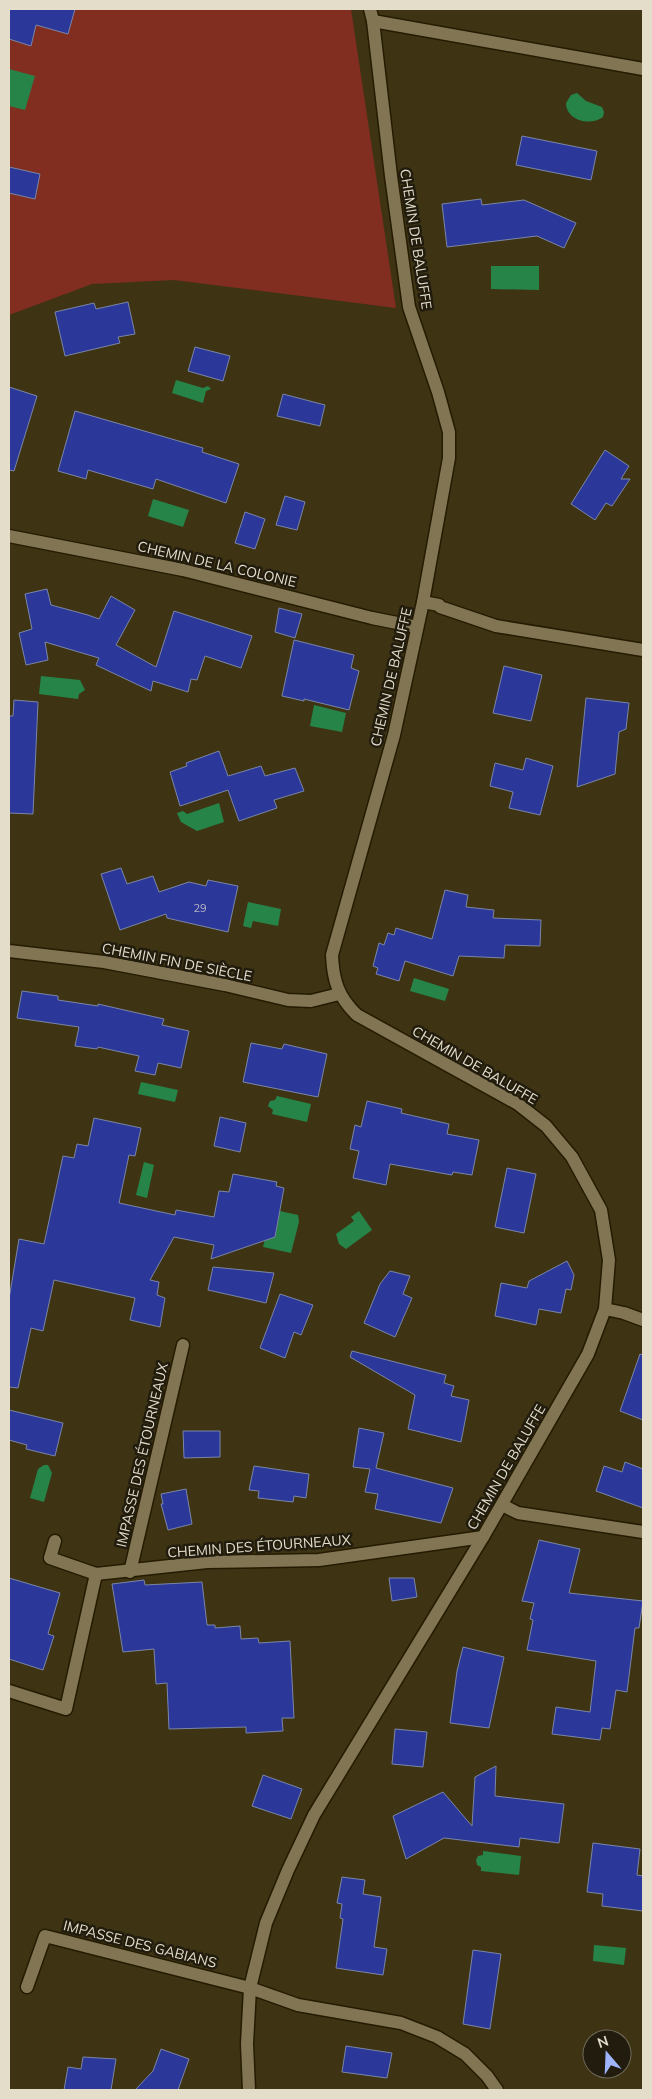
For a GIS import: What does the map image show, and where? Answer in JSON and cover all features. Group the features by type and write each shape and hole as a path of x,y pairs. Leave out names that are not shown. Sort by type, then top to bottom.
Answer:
{"street":[{"path":"371,15 643,69"},
{"name":"CHEMIN DE BALUFFE","path":"249,2090 247,2044 250,1988 266,1923 314,1814 483,1537 588,1354 605,1309 609,1260 600,1210 572,1157 546,1126 518,1104 357,1015 339,994 333,973 332,955 394,735 423,602 449,458 449,432 438,392 408,307 371,15"},
{"name":"CHEMIN DE LA COLONIE","path":"9,536 183,570 372,618 417,627"},
{"path":"423,602 439,605 440,607 496,626 643,650"},
{"name":"CHEMIN FIN DE SIÈCLE","path":"9,951 104,962 225,985 288,1000 311,1000 339,994"},
{"path":"605,1309 643,1320"},
{"name":"IMPASSE DES ÉTOURNEAUX","path":"130,1572 183,1345"},
{"path":"502,1505 518,1513 643,1532"},
{"name":"CHEMIN DES ÉTOURNEAUX","path":"55,1541 50,1558 96,1574 130,1572 207,1562 319,1560 483,1537"},
{"path":"9,1691 66,1709 96,1574"},
{"name":"IMPASSE DES GABIANS","path":"28,1986 45,1936 250,1988"},
{"path":"250,1988 298,2005 401,2023 438,2038 465,2054 487,2076 497,2090"}],"shaded area":[{"path":"9,9 351,9 396,308 174,280 92,284 9,315"},
{"path":"9,69 35,76 25,110 9,106"},
{"path":"577,93 586,101 602,107 603,117 592,121 574,118 567,109 566,103 571,95"},
{"path":"491,266 539,266 539,290 491,289"},
{"path":"176,380 203,388 208,386 211,389 206,391 203,403 172,393"},
{"path":"153,499 189,510 183,527 148,516"},
{"path":"41,676 80,680 85,690 79,694 78,699 39,694"},
{"path":"314,705 346,713 342,732 310,726"},
{"path":"219,803 224,822 197,831 181,822 177,813 183,811 187,814"},
{"path":"248,902 281,909 278,926 253,921 251,928 243,926"},
{"path":"414,978 449,989 445,1001 410,991"},
{"path":"141,1082 178,1090 175,1102 138,1094"},
{"path":"277,1096 311,1104 307,1122 272,1114 273,1110 268,1106 270,1101 275,1100"},
{"path":"144,1162 154,1165 147,1198 136,1195"},
{"path":"280,1211 298,1215 299,1222 291,1253 263,1247 266,1235 275,1237"},
{"path":"359,1211 372,1230 346,1249 339,1244 336,1234 354,1221 351,1217"},
{"path":"48,1465 52,1473 44,1502 30,1498 38,1469"},
{"path":"483,1851 521,1856 519,1875 481,1871 481,1867 477,1865 476,1860 478,1856 483,1855"},
{"path":"594,1945 626,1948 624,1965 593,1961"}],"building":[{"path":"9,9 75,9 68,34 36,25 31,46 9,39"},
{"path":"522,136 597,151 591,180 516,165"},
{"path":"9,167 40,174 35,199 9,193"},
{"path":"481,199 482,205 524,200 576,223 564,248 537,236 447,247 442,204"},
{"path":"128,302 135,334 118,337 120,343 65,356 55,312 94,303 96,309"},
{"path":"195,347 230,356 223,381 188,371"},
{"path":"9,387 37,396 14,471 9,470"},
{"path":"283,394 325,405 320,426 277,416"},
{"path":"75,411 203,448 202,452 239,464 226,503 156,479 153,489 88,470 86,479 58,471"},
{"path":"605,450 629,466 621,479 630,479 612,506 606,503 595,520 571,504"},
{"path":"285,496 305,502 297,530 276,525"},
{"path":"245,512 265,519 255,549 235,543"},
{"path":"47,589 51,605 99,619 111,596 135,610 116,645 156,667 174,611 252,636 241,668 205,656 197,680 191,679 188,692 153,681 151,691 96,665 99,658 45,642 48,660 26,665 19,633 32,629 25,594"},
{"path":"279,608 302,614 295,638 275,632"},
{"path":"294,640 354,655 351,668 359,671 349,710 304,699 304,701 282,696"},
{"path":"504,666 542,675 531,721 493,713"},
{"path":"586,698 629,703 626,729 619,732 615,774 577,787"},
{"path":"14,700 38,702 33,814 9,813 9,716 13,716"},
{"path":"219,751 228,776 261,766 265,776 295,768 304,791 274,800 277,808 239,821 228,790 180,806 170,772 187,766 186,763"},
{"path":"526,758 553,766 540,815 509,808 513,792 490,786 495,763 523,770"},
{"path":"121,868 127,884 153,876 159,892 189,882 206,886 208,880 238,886 228,932 167,918 166,914 120,930 101,874"},
{"path":"445,890 468,895 466,907 494,910 493,918 541,920 540,946 505,945 504,958 459,956 453,976 405,961 399,981 376,974 378,968 373,966 379,943 384,945 388,933 394,935 396,928 432,939"},
{"path":"22,991 58,996 58,1000 98,1006 98,1004 164,1019 162,1025 189,1031 181,1068 158,1063 155,1075 135,1071 139,1056 98,1047 97,1049 75,1046 79,1027 17,1018"},
{"path":"251,1043 282,1049 284,1044 327,1054 318,1097 243,1082"},
{"path":"367,1101 402,1109 401,1113 449,1124 447,1134 479,1140 472,1175 453,1172 452,1175 390,1164 386,1185 353,1178 359,1151 350,1149 355,1125 361,1127"},
{"path":"220,1117 246,1123 240,1152 214,1146"},
{"path":"94,1118 141,1128 135,1156 129,1155 119,1203 175,1215 176,1210 214,1217 219,1191 229,1192 233,1174 277,1182 276,1186 284,1188 275,1237 211,1259 214,1245 174,1237 150,1280 159,1282 157,1295 165,1298 160,1327 130,1320 135,1298 54,1280 43,1331 31,1328 18,1388 9,1387 9,1299 19,1239 44,1244 63,1156 74,1158 77,1144 88,1146"},
{"path":"507,1168 536,1174 524,1233 495,1227"},
{"path":"567,1261 574,1275 571,1290 566,1289 561,1313 539,1309 536,1325 495,1316 501,1283 527,1288 529,1281"},
{"path":"213,1267 274,1273 266,1303 208,1290"},
{"path":"390,1271 410,1276 403,1294 412,1298 395,1337 364,1323 380,1284"},
{"path":"280,1294 313,1305 301,1335 294,1332 285,1358 260,1348"},
{"path":"352,1351 446,1375 444,1383 454,1386 451,1396 469,1400 461,1442 408,1429 415,1395 350,1357"},
{"path":"640,1354 643,1355 643,1420 620,1411"},
{"path":"9,1410 63,1423 55,1456 26,1449 27,1445 9,1440"},
{"path":"359,1428 384,1433 376,1468 453,1488 441,1523 375,1509 378,1494 365,1492 370,1469 353,1467"},
{"path":"183,1431 220,1431 220,1457 184,1458"},
{"path":"625,1462 643,1469 643,1508 596,1491 604,1466 622,1472"},
{"path":"254,1466 309,1474 306,1498 294,1496 293,1502 258,1498 259,1491 249,1490"},
{"path":"186,1489 192,1524 168,1530 161,1504 163,1504 161,1494"},
{"path":"539,1540 580,1549 569,1593 643,1601 639,1628 635,1628 627,1692 616,1690 610,1729 602,1728 600,1740 552,1734 556,1707 590,1712 596,1661 527,1650 533,1620 530,1619 534,1603 522,1601"},
{"path":"9,1578 60,1593 48,1634 54,1636 43,1670 9,1659"},
{"path":"389,1578 414,1578 417,1597 392,1601"},
{"path":"144,1580 145,1585 202,1582 207,1625 215,1625 215,1628 240,1626 241,1639 258,1638 259,1643 290,1641 294,1718 282,1718 283,1731 246,1733 246,1727 169,1729 167,1683 156,1684 154,1649 123,1652 112,1584"},
{"path":"463,1647 504,1657 489,1728 450,1723 457,1671"},
{"path":"395,1729 427,1732 423,1767 392,1764"},
{"path":"496,1766 495,1796 564,1804 559,1843 520,1838 519,1847 444,1838 406,1859 393,1816 443,1792 472,1826 475,1777"},
{"path":"263,1775 302,1789 291,1819 252,1806"},
{"path":"593,1843 640,1849 637,1875 643,1876 643,1911 602,1906 603,1894 587,1892"},
{"path":"342,1877 365,1880 363,1894 381,1897 374,1947 387,1949 383,1975 336,1968 343,1919 340,1918 342,1904 337,1903"},
{"path":"473,1950 501,1954 490,2029 463,2024"},
{"path":"346,2046 392,2053 387,2078 342,2072"},
{"path":"161,2049 189,2059 178,2090 135,2090 153,2071"},
{"path":"83,2057 116,2059 111,2090 64,2090 68,2067 81,2069"}]}
